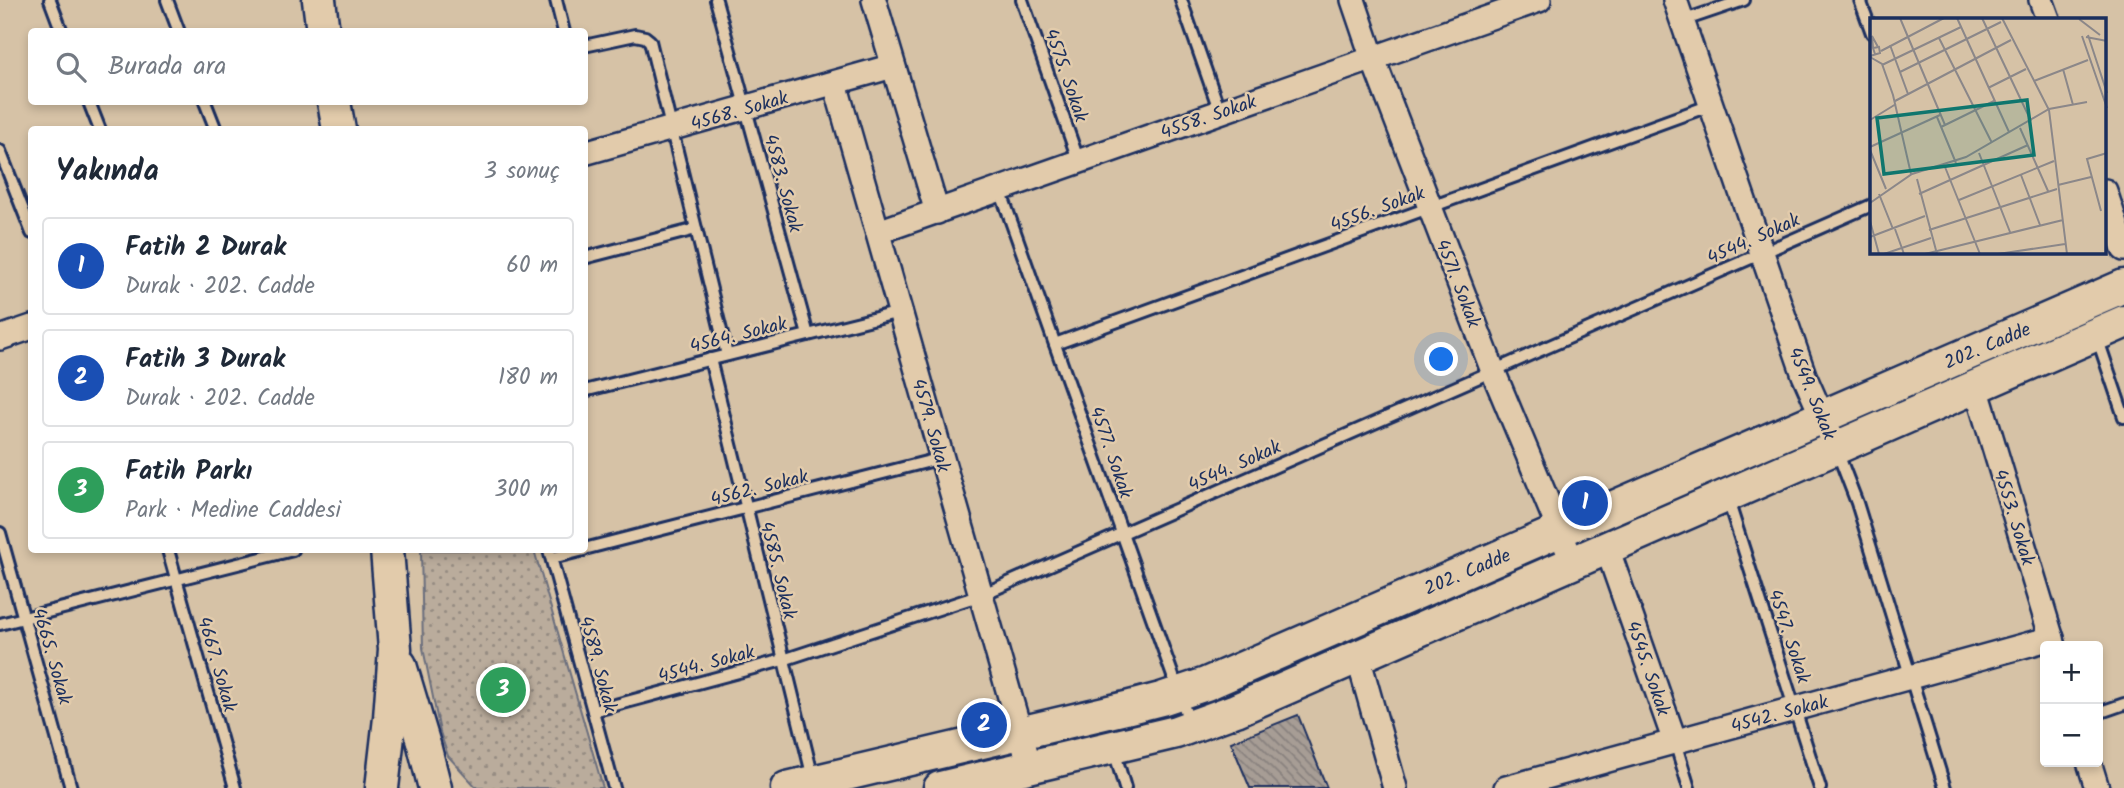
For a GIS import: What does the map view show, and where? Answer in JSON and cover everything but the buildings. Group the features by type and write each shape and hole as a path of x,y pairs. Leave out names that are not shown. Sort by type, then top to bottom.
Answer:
{"main road":[{"path":"318,0 322,28"},
{"path":"335,105 338,126"},
{"name":"202. Cadde","path":"805,786 1179,693 2124,286"},
{"name":"202. Cadde","path":"940,788 1191,727 1236,710 2110,328"},
{"path":"382,788 395,649 387,553"},
{"path":"395,649 425,745 435,788"}],"street":[{"path":"874,0 937,212"},
{"name":"4571. Sokak","path":"1353,0 1373,59 1493,371 1573,563"},
{"path":"2041,0 2048,18"},
{"name":"4558. Sokak","path":"878,232 1373,59 1526,2"},
{"name":"4549. Sokak","path":"1678,11 1804,375 1836,448"},
{"name":"4568. Sokak","path":"588,152 893,66"},
{"name":"4579. Sokak","path":"835,83 1030,766"},
{"path":"2106,194 2124,250"},
{"path":"0,338 28,328"},
{"name":"4553. Sokak","path":"1976,387 2053,641"},
{"name":"4545. Sokak","path":"1607,548 1675,742"},
{"name":"4542. Sokak","path":"1506,788 1912,677 2040,645"},
{"path":"1358,657 1395,788"},
{"path":"2091,767 2097,788"}],"lane":[{"path":"50,0 60,28"},
{"path":"167,0 178,28"},
{"path":"556,0 563,28"},
{"name":"4583. Sokak","path":"716,0 808,335"},
{"name":"4575. Sokak","path":"1022,0 1079,162"},
{"path":"1181,0 1220,112"},
{"path":"1678,11 1744,0"},
{"path":"1860,0 1870,28"},
{"path":"588,45 635,35 645,37 652,46 727,355"},
{"path":"90,105 98,126"},
{"path":"206,105 214,126"},
{"name":"4556. Sokak","path":"1055,344 1711,105"},
{"path":"0,151 28,223"},
{"name":"4577. Sokak","path":"1000,190 1191,727"},
{"name":"4544. Sokak","path":"593,711 783,660 981,595 1870,206"},
{"path":"588,257 696,229"},
{"name":"4564. Sokak","path":"588,390 900,312"},
{"path":"2110,328 2124,417"},
{"name":"4585. Sokak","path":"710,359 783,660 805,786"},
{"name":"4549. Sokak","path":"1836,448 1857,503 1945,788"},
{"name":"4562. Sokak","path":"588,548 942,458"},
{"name":"4547. Sokak","path":"1727,496 1820,788"},
{"name":"4665. Sokak","path":"0,533 71,788"},
{"name":"4667. Sokak","path":"169,553 235,788"},
{"path":"0,624 280,553"},
{"name":"4589. Sokak","path":"550,554 614,788"},
{"path":"2103,711 2124,704"},
{"name":"4545. Sokak","path":"1675,742 1689,788"},
{"path":"1113,747 1125,788"}],"shaded area":[{"path":"421,553 535,553 603,788 477,788 448,756 440,732 423,648"}],"place":[{"name":"Fatih 2 Durak","path":"1585,503"},
{"name":"Fatih Parkı","path":"503,690"},
{"name":"Fatih 3 Durak","path":"984,725"}]}
